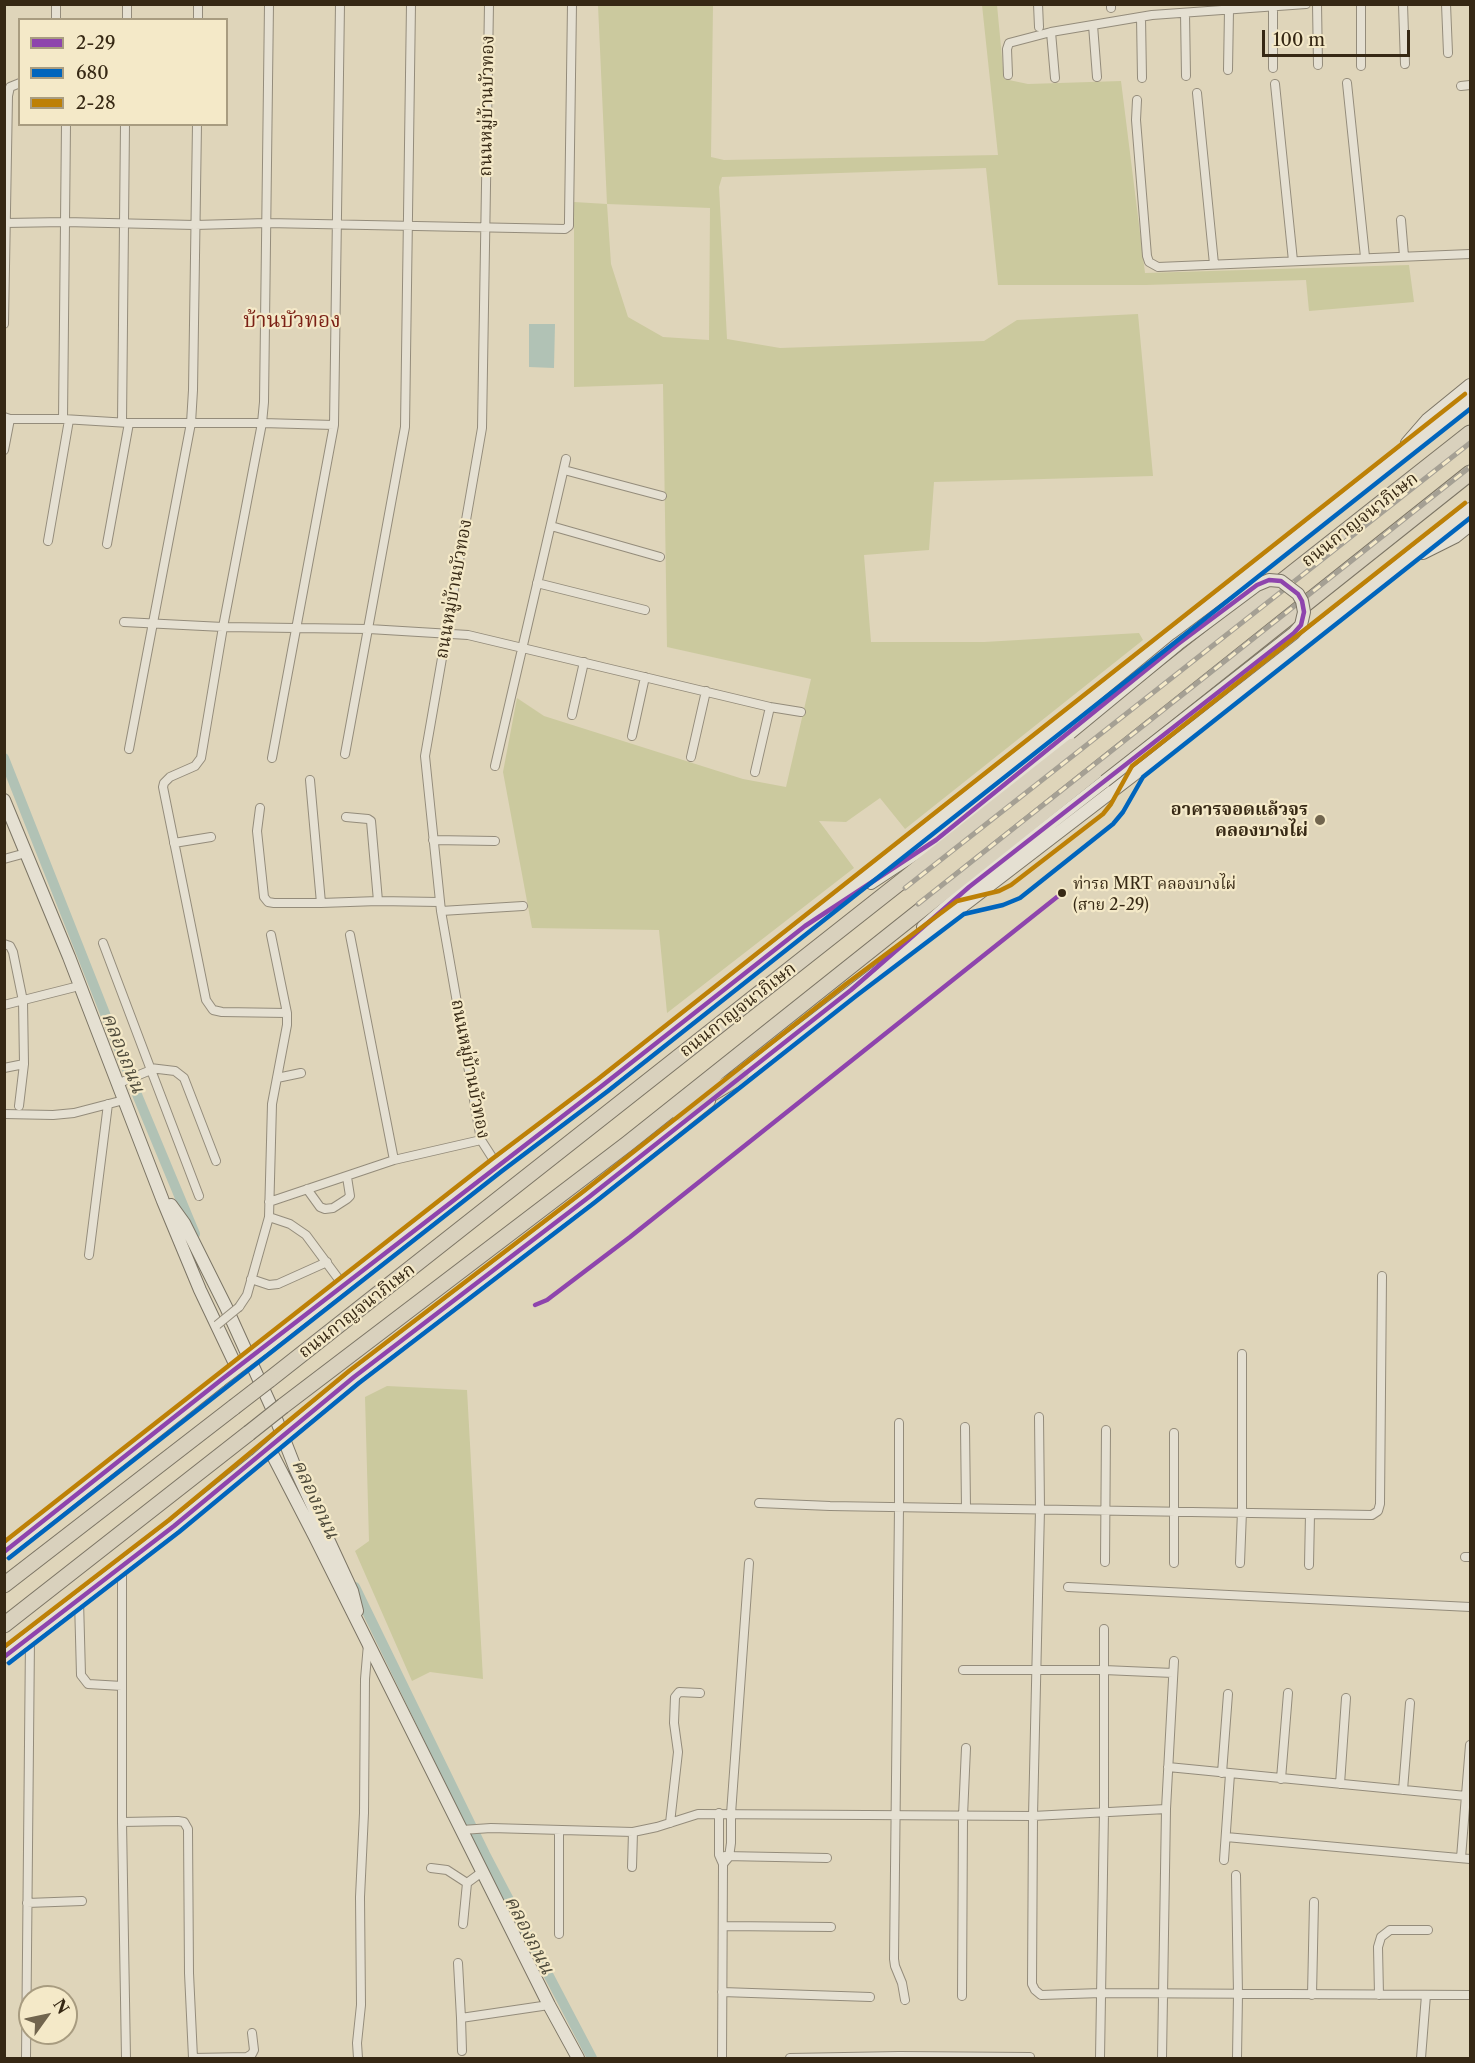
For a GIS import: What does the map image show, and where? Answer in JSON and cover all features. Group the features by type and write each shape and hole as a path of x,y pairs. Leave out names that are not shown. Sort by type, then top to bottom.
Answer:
{"highway":[{"name":"ถนนกาญจนาภิเษก","path":"4,1585 269,1380 1470,433"},
{"name":"ถนนกาญจนาภิเษก","path":"4,1625 283,1406 627,1144 1470,473"},
{"path":"627,1144 741,1076"}],"main road":[{"path":"1384,469 1427,420 1470,385"},
{"path":"4,1552 221,1380 603,1085 1470,400"},
{"path":"4,1657 256,1460 354,1377 589,1197 851,990 1149,763 1470,509"},
{"path":"1399,566 1455,537 1470,525"},
{"path":"805,926 936,840 1070,734 1178,644 1257,585 1269,580 1281,581 1298,594 1304,612 1301,625 1294,633 969,887 851,990"},
{"path":"4,800 79,986 122,1082 124,1100 200,1290 237,1368"},
{"path":"158,1186 184,1223 226,1307 271,1406 296,1470 352,1591 361,1630"},
{"path":"269,1448 368,1644 466,1830 482,1872 578,2058"}],"street":[{"path":"269,4 262,423 223,627 201,758 195,766 170,777 164,783 206,1000 210,1007 222,1012 287,1013"},
{"path":"272,758 334,425 340,4"},
{"path":"345,754 405,427 411,4"},
{"name":"ถนนหมู่บ้านบัวทอง","path":"489,4 482,428 425,756 440,906 481,1140 497,1165"},
{"path":"6,223 338,224 561,229 568,226 572,4"},
{"path":"1038,4 1039,27"},
{"path":"1008,75 1007,49 1010,43 1051,32 1141,17 1306,4"},
{"path":"1317,4 1318,65"},
{"path":"1361,4 1361,66"},
{"path":"1403,4 1404,64"},
{"path":"1446,4 1448,53"},
{"path":"1273,8 1273,68"},
{"path":"1228,70 1229,10"},
{"path":"1185,13 1186,76"},
{"path":"1141,17 1142,78"},
{"path":"1093,25 1097,77"},
{"path":"1051,32 1055,78"},
{"path":"1347,83 1365,258"},
{"path":"4,324 8,96 10,87 18,84"},
{"path":"1275,84 1293,261"},
{"path":"1461,86 1470,85"},
{"path":"1197,93 1214,264"},
{"path":"1137,100 1136,120 1147,256 1149,262 1158,267 1470,254"},
{"path":"48,541 66,420 66,126"},
{"path":"107,544 126,422 125,126"},
{"path":"129,749 191,423 197,126"},
{"path":"1401,220 1404,256"},
{"path":"4,450 7,418 334,425"},
{"path":"495,766 566,459"},
{"path":"564,470 662,496"},
{"path":"551,526 660,557"},
{"path":"537,583 645,610"},
{"path":"124,622 223,627 369,629 468,635 770,707 801,712"},
{"path":"572,715 584,662"},
{"path":"632,736 645,677"},
{"path":"691,757 706,692"},
{"path":"755,772 770,707"},
{"path":"310,780 321,903"},
{"path":"260,808 257,831 264,897 268,902 378,901 440,906 523,906"},
{"path":"346,817 371,821 378,901"},
{"path":"174,843 211,837"},
{"path":"433,840 495,841"},
{"path":"4,859 26,853"},
{"path":"217,1325 244,1301 269,1217 272,1104 287,1025 287,1013 271,935"},
{"path":"350,935 394,1160"},
{"path":"4,944 10,946 13,952 23,1001 24,1064 19,1106"},
{"path":"103,944 200,1196"},
{"path":"4,1005 79,986"},
{"path":"4,1068 24,1064"},
{"path":"122,1082 150,1070 175,1071 184,1078 216,1161"},
{"path":"277,1078 301,1074"},
{"path":"4,1114 74,1113 124,1100"},
{"path":"89,1255 108,1104"},
{"path":"269,1202 394,1160 481,1140"},
{"path":"308,1190 320,1207 333,1208 350,1196 347,1177"},
{"path":"269,1217 298,1228 315,1245 343,1285"},
{"path":"251,1280 268,1285 278,1284 327,1262"},
{"path":"759,1503 1372,1515 1378,1511 1380,1504 1382,1276"},
{"path":"1240,1563 1242,1354"},
{"path":"1039,1418 1040,1509 1033,1816 1032,1984 1035,1990 1041,1995 1101,1993 1470,1995"},
{"path":"898,1423 894,1959 902,1983 904,2000"},
{"path":"965,1427 966,1508"},
{"path":"1105,1562 1106,1430"},
{"path":"1174,1432 1174,1563"},
{"path":"1309,1565 1311,1514"},
{"path":"724,1859 731,1814 749,1563"},
{"path":"122,1567 122,1822 126,2058"},
{"path":"1068,1587 1470,1607"},
{"path":"79,1600 81,1675 88,1684 122,1686"},
{"path":"1100,2058 1104,1629"},
{"path":"26,2058 30,1638"},
{"path":"358,2058 357,2043 361,2005 360,1897 364,1813 364,1680 368,1644"},
{"path":"1162,2058 1166,1809 1174,1661"},
{"path":"963,1670 1037,1669 1173,1673"},
{"path":"670,1823 678,1752 674,1723 675,1697 679,1692 700,1693"},
{"path":"1281,1779 1288,1693"},
{"path":"1224,1860 1228,1694"},
{"path":"1340,1784 1346,1698"},
{"path":"1403,1790 1410,1703"},
{"path":"1226,1837 1466,1859 1466,1796 1470,1745"},
{"path":"962,1996 963,1816 966,1748"},
{"path":"1168,1767 1466,1796"},
{"path":"466,1830 491,1828 633,1832 698,1814 1033,1816 1166,1809"},
{"path":"719,1814 724,1859 722,2058"},
{"path":"122,1822 178,1821 184,1822 188,1829 189,1972 193,2058 247,2057 254,2050 252,2033"},
{"path":"559,1830 559,1934"},
{"path":"632,1867 633,1832"},
{"path":"724,1859 828,1858"},
{"path":"432,1868 447,1870 468,1883"},
{"path":"463,1924 468,1883 482,1872"},
{"path":"1236,1875 1237,2058"},
{"path":"27,1904 82,1900"},
{"path":"1312,1995 1314,1902"},
{"path":"723,1926 831,1928"},
{"path":"1379,1995 1378,1947 1381,1937 1390,1930 1428,1930"},
{"path":"458,1963 462,2051"},
{"path":"722,1992 870,1997"},
{"path":"1420,2058 1426,1995"},
{"path":"461,2018 549,2005"},
{"path":"790,2058 1030,2057"}],"shaded area":[{"path":"598,5 713,5 711,157 724,160 998,155 982,5 997,5 1004,79 1028,84 1121,81 1145,273 1409,265 1414,302 1309,311 1306,280 1146,285 998,285 986,168 722,177 719,187 727,339 780,348 984,341 1017,320 1138,314 1153,476 934,482 929,550 864,555 871,642 984,642 1139,633 1143,640 905,829 880,798 846,822 819,821 854,868 667,1013 659,930 532,928 503,772 517,698 544,716 743,779 786,787 811,679 667,647 663,384 574,387 574,202 607,204","holes":["607,204 710,208 709,340 663,337 628,317 611,264"]},
{"path":"529,324 555,324 554,368 529,367"},
{"path":"387,1386 467,1390 483,1679 430,1672 412,1681 355,1551 369,1541 365,1397"}],"waterway":[{"name":"คลองถนน","path":"4,758 138,1097 195,1234"},
{"name":"คลองถนน","path":"355,1587 485,1854 592,2058"}],"railway":[{"path":"905,888 1470,443"},
{"path":"918,904 1470,467"}],"transit line":[{"name":"2-28","path":"4,1542 492,1159 598,1079 1465,394"},
{"name":"680","path":"9,1558 502,1171 608,1091 1470,409"},
{"name":"2-28","path":"4,1647 169,1520 349,1371 584,1191 846,984 957,901 999,891 1011,885 1103,814 1132,766 1465,503"},
{"name":"680","path":"9,1663 179,1532 359,1383 964,914 1003,905 1020,898 1113,824 1123,812 1143,777 1470,518"},
{"name":"2-29","path":"4,1552 221,1380 805,926 936,840 1178,644 1257,585 1269,580 1281,581 1298,594 1304,612 1301,625 1294,633 969,887 851,990 589,1197 354,1377 174,1526 4,1657"},
{"name":"2-29","path":"535,1305 547,1300 630,1237 1062,893"}],"place":[{"name":"อาคารจอดแล้วจร คลองบางไผ่","path":"1320,820"},
{"name":"ท่ารถ MRT คลองบางไผ่ (สาย 2-29)","path":"1062,893"}],"district":[{"name":"บ้านบัวทอง","path":"292,321"}]}
